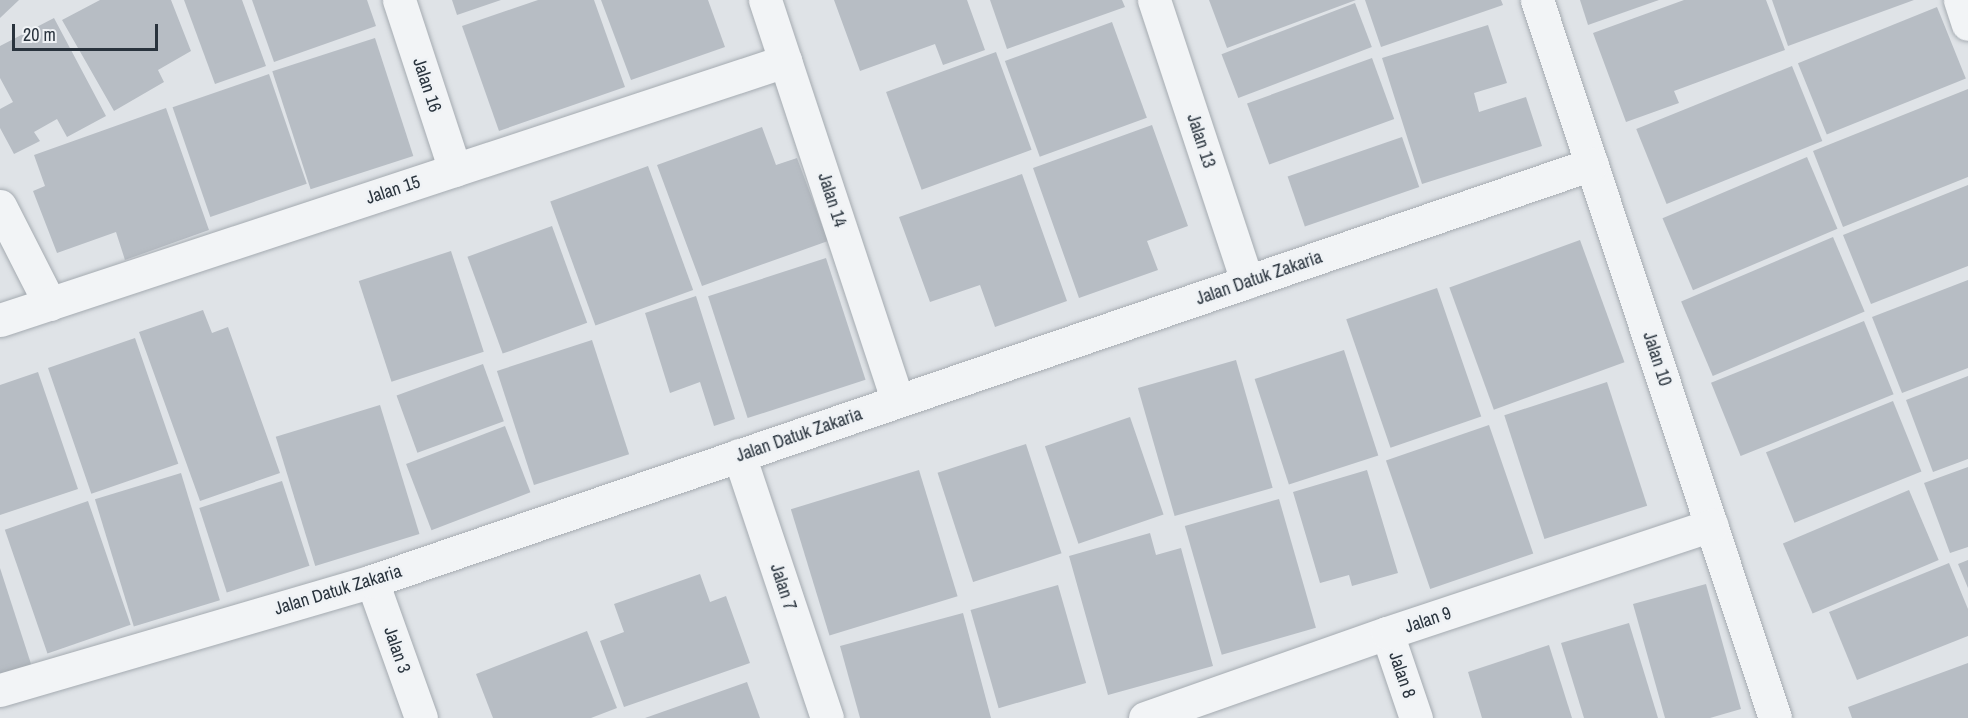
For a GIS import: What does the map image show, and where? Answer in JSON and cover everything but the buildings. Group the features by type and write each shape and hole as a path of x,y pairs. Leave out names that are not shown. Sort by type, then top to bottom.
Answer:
{"street":[{"name":"Jalan 16","path":"399,0 455,170"},
{"name":"Jalan 14","path":"765,0 898,401"},
{"name":"Jalan 13","path":"1154,0 1247,282"},
{"name":"Jalan 10","path":"1537,0 1775,718"},
{"path":"1960,0 1968,24"},
{"name":"Jalan 15","path":"0,320 785,61"},
{"name":"Jalan Datuk Zakaria","path":"0,690 372,581 1592,164"},
{"path":"0,206 50,304"},
{"name":"Jalan 7","path":"739,455 827,718"},
{"name":"Jalan 9","path":"1145,718 1387,633 1711,525"},
{"name":"Jalan 3","path":"372,581 421,718"},
{"name":"Jalan 8","path":"1387,633 1416,718"}]}
